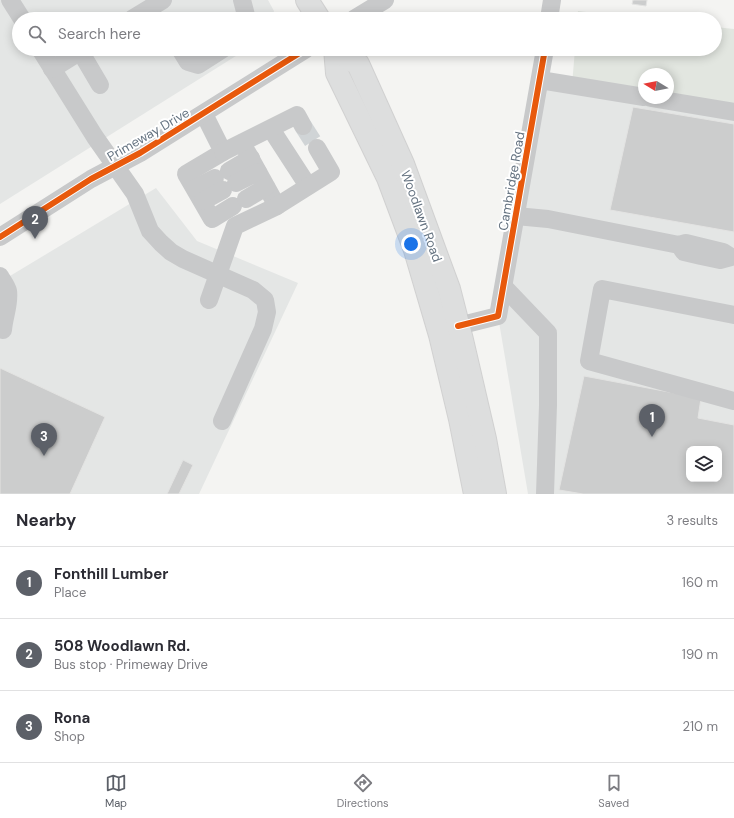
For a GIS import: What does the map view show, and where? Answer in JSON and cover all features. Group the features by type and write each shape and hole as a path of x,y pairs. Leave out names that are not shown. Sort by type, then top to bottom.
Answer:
{"main road":[{"path":"307,0 315,12"},
{"name":"Woodlawn Road","path":"336,56 337,73 388,178 415,250 440,335 460,420 475,494"},
{"name":"Woodlawn Road","path":"345,56 358,64 374,97 403,164 449,289 486,439 495,494"}],"street":[{"path":"10,0 18,12"},
{"path":"242,0 245,12"},
{"path":"365,12 385,0"},
{"path":"550,12 552,0"},
{"path":"149,12 159,8"},
{"path":"44,56 95,137 135,194 150,231 160,243 183,259 253,290 265,300 267,312 263,329 222,421"},
{"path":"52,68 72,56"},
{"path":"85,56 100,84"},
{"path":"184,56 188,62 198,65 212,56"},
{"name":"Primeway Drive","path":"0,237 91,179 140,153 295,56"},
{"name":"Cambridge Road","path":"458,326 498,316 543,56"},
{"path":"540,80 638,96"},
{"path":"674,102 734,112"},
{"path":"204,114 223,152"},
{"path":"199,195 226,181 250,158 271,129 300,120"},
{"path":"271,129 308,186"},
{"path":"277,206 250,158 223,152 186,174 212,219 235,226 277,206 330,172 317,148"},
{"path":"212,219 266,187"},
{"path":"516,216 548,219 679,246 684,252 720,260 733,257"},
{"path":"209,300 235,226"},
{"path":"0,276 8,290 3,330"},
{"path":"504,287 548,333 548,405 545,494"},
{"path":"734,315 602,289 589,361 734,401"}],"shaded area":[{"path":"0,0 268,0 274,12 12,12 12,56 236,56 0,204"},
{"path":"722,28 734,29 734,109 674,99 674,68 638,68 638,96 572,85 574,56 722,56"},
{"path":"540,80 638,95 638,104 674,104 674,100 734,109 734,494 528,494 498,316"},
{"path":"156,188 197,241 298,283 199,494 0,494 0,282"}],"building":[{"path":"633,0 647,0 646,6 632,4"},
{"path":"633,107 734,124 734,232 610,210"},
{"path":"0,368 105,417 70,494 0,494"},
{"path":"584,376 701,398 698,418 734,425 734,494 583,494 559,490"},
{"path":"183,460 193,465 179,494 167,494"}],"tunnel":[{"path":"303,126 317,148"}],"cycle path":[{"path":"0,237 91,179 140,153 295,56"},
{"path":"458,326 498,316 544,56"}],"place":[{"name":"508 Woodlawn Rd.","path":"35,239"},
{"name":"Fonthill Lumber","path":"652,437"},
{"name":"Rona","path":"44,456"}]}
